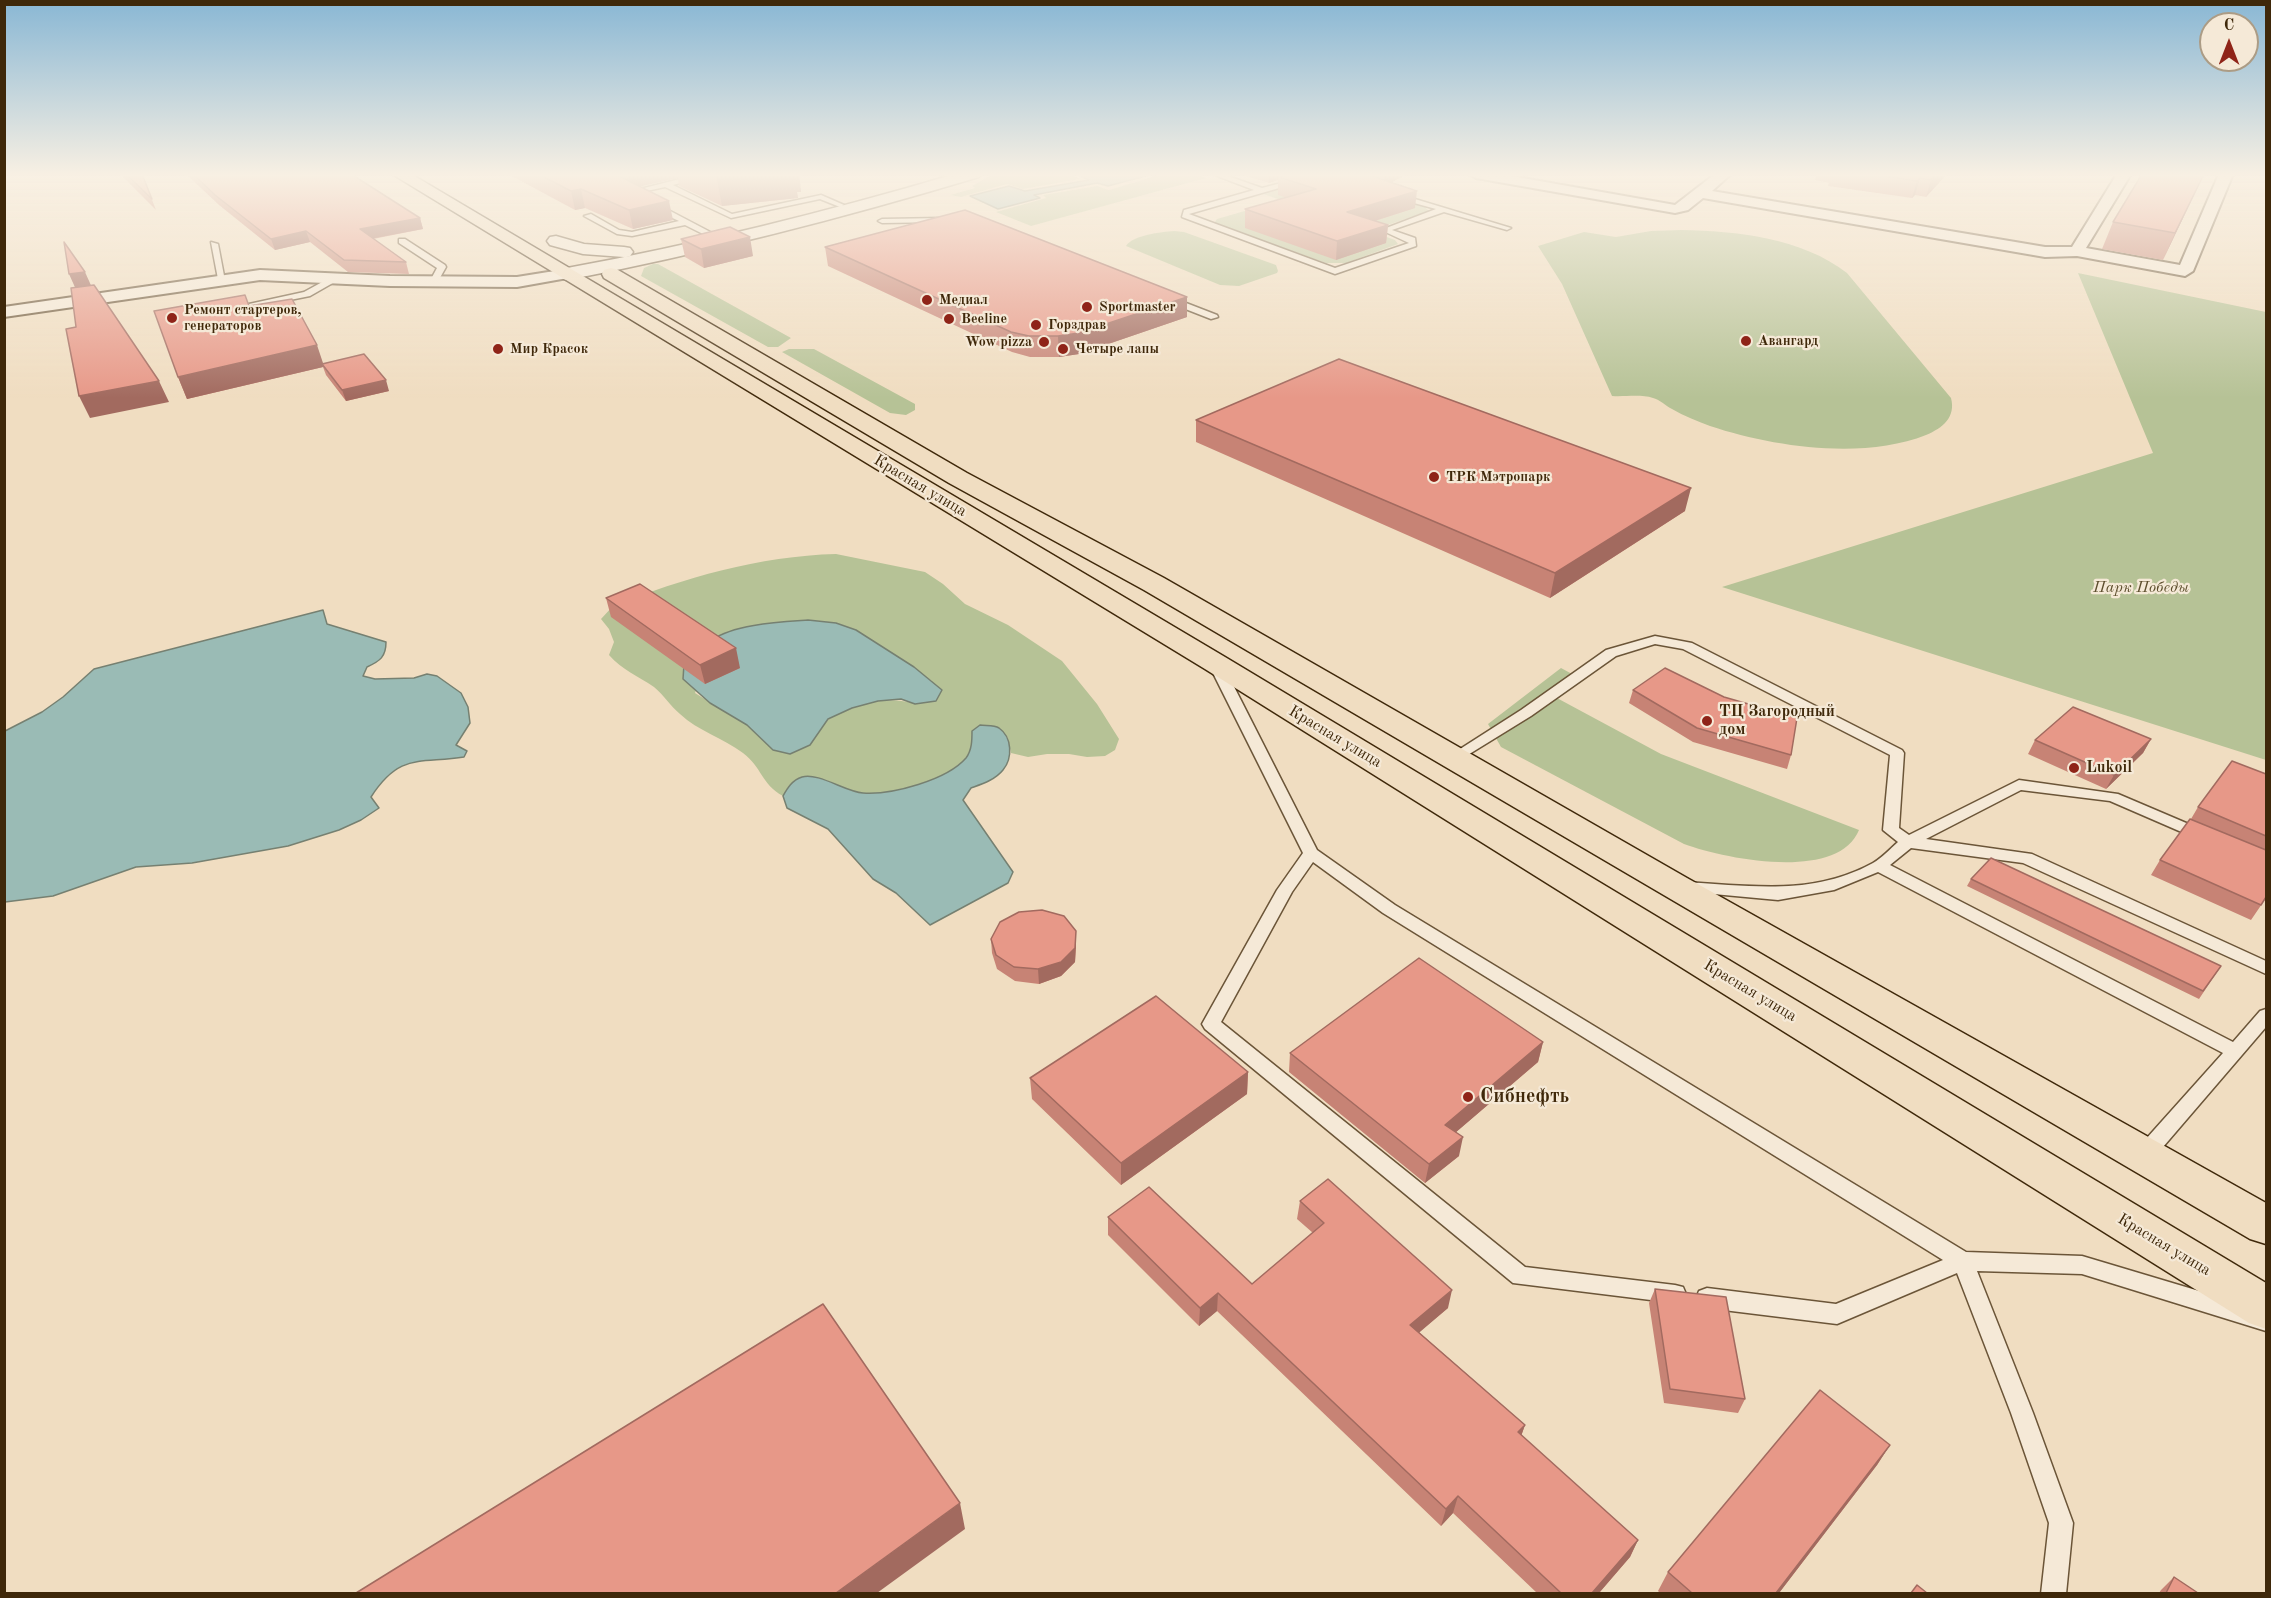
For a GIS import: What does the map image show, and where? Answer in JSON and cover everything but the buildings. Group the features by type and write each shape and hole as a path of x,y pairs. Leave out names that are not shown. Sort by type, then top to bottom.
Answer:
{"highway":[{"name":"Красная улица","path":"549,249 588,268 1215,663 2266,1308"},
{"name":"Красная улица","path":"563,249 588,268 630,284 958,478 1154,584 1674,886 2266,1225"}],"street":[{"path":"582,249 644,255 666,249"},
{"path":"4,312 260,275 517,282 672,249"},
{"path":"2025,249 2045,252 2078,251 2185,271 2194,249"},
{"path":"630,284 628,274 644,255"}],"lane":[{"path":"215,249 222,279"},
{"path":"414,249 442,267 434,281"},
{"path":"1275,249 1335,271 1400,249"},
{"path":"215,312 306,294 335,278"},
{"path":"1160,296 1215,317"},
{"path":"1453,758 1526,712 1611,653 1655,640 1687,646 1897,753 1890,830 1908,842 2026,858 2266,968"},
{"path":"1215,663 1311,853 1389,909 1963,1261 2022,1413 2061,1523 2053,1593"},
{"path":"1674,886 1778,894 1834,885 1879,866 1908,842 2019,785 2114,797 2212,840"},
{"path":"1311,853 1285,890 1210,1024 1520,1276 1837,1314 1963,1261 2082,1265 2266,1321"},
{"path":"1879,866 2236,1052"},
{"path":"2144,1155 2266,1016"}],"green space":[{"path":"1132,249 1230,249 1276,265 1278,271 1239,286 1220,285"},
{"path":"1286,249 1385,249 1346,263 1326,263"},
{"name":"Авангард","path":"1540,249 1801,249 1829,261 1847,273 1951,398 1952,411 1947,421 1932,432 1901,443 1847,449 1818,448 1761,440 1710,426 1648,397 1612,396 1562,284"},
{"path":"658,264 791,338 778,347 768,347 641,276 644,268"},
{"name":"Парк Победы","path":"2078,273 2266,312 2266,760 1722,587 2153,453"},
{"path":"789,349 814,349 915,404 915,410 906,415 890,413 782,352"},
{"path":"836,554 925,572 943,584 965,604 1008,625 1062,661 1097,704 1119,739 1115,750 1105,756 1047,754 1028,757 1011,753 1007,736 972,731 971,748 966,758 946,773 933,779 903,789 863,793 809,776 798,778 788,787 783,796 770,786 743,753 687,720 654,687 625,669 609,655 614,642 609,629 601,619 613,606 667,586 722,570 807,556","holes":["808,620 836,623 856,630 932,681 915,704 894,700 860,705 826,721 810,745 773,750 747,725 695,693 713,639 735,630 772,623"]},
{"path":"1561,668 1583,680 1555,697 1661,754 1859,830 1847,846 1829,856 1805,861 1752,860 1702,850 1684,844 1501,747 1488,724"}],"water":[{"path":"323,610 327,624 386,642 383,655 367,667 363,676 375,679 414,678 427,674 437,676 461,693 468,707 470,723 456,745 467,751 464,757 423,761 402,766 382,783 371,797 379,808 361,820 339,830 288,846 192,863 136,867 53,896 5,902 5,731 42,712 63,697 94,669"},
{"path":"808,620 836,623 856,630 914,667 942,690 936,701 915,704 901,699 878,701 852,708 828,719 810,745 790,754 773,750 747,725 710,703 683,679 684,664 721,635 745,627"},
{"path":"980,725 999,728 1007,737 1010,754 1000,773 971,788 963,800 1013,872 1008,883 930,925 896,893 873,879 828,829 787,808 783,796 793,782 802,777 816,777 863,793 903,789 933,779 957,766 966,758 971,748 972,731"}],"place":[{"name":"Медиал","path":"927,300"},
{"name":"Sportmaster","path":"1087,307"},
{"name":"Ремонт стартеров, генераторов","path":"172,318"},
{"name":"Beeline","path":"949,319"},
{"name":"Горздрав","path":"1036,325"},
{"name":"Авангард","path":"1746,341"},
{"name":"Wow pizza","path":"1044,342"},
{"name":"Мир Красок","path":"498,349"},
{"name":"Четыре лапы","path":"1063,349"},
{"name":"ТРК Мэтропарк","path":"1434,477"},
{"name":"ТЦ Загородный дом","path":"1707,721"},
{"name":"Lukoil","path":"2074,768"},
{"name":"Сибнефть","path":"1468,1097"}]}
